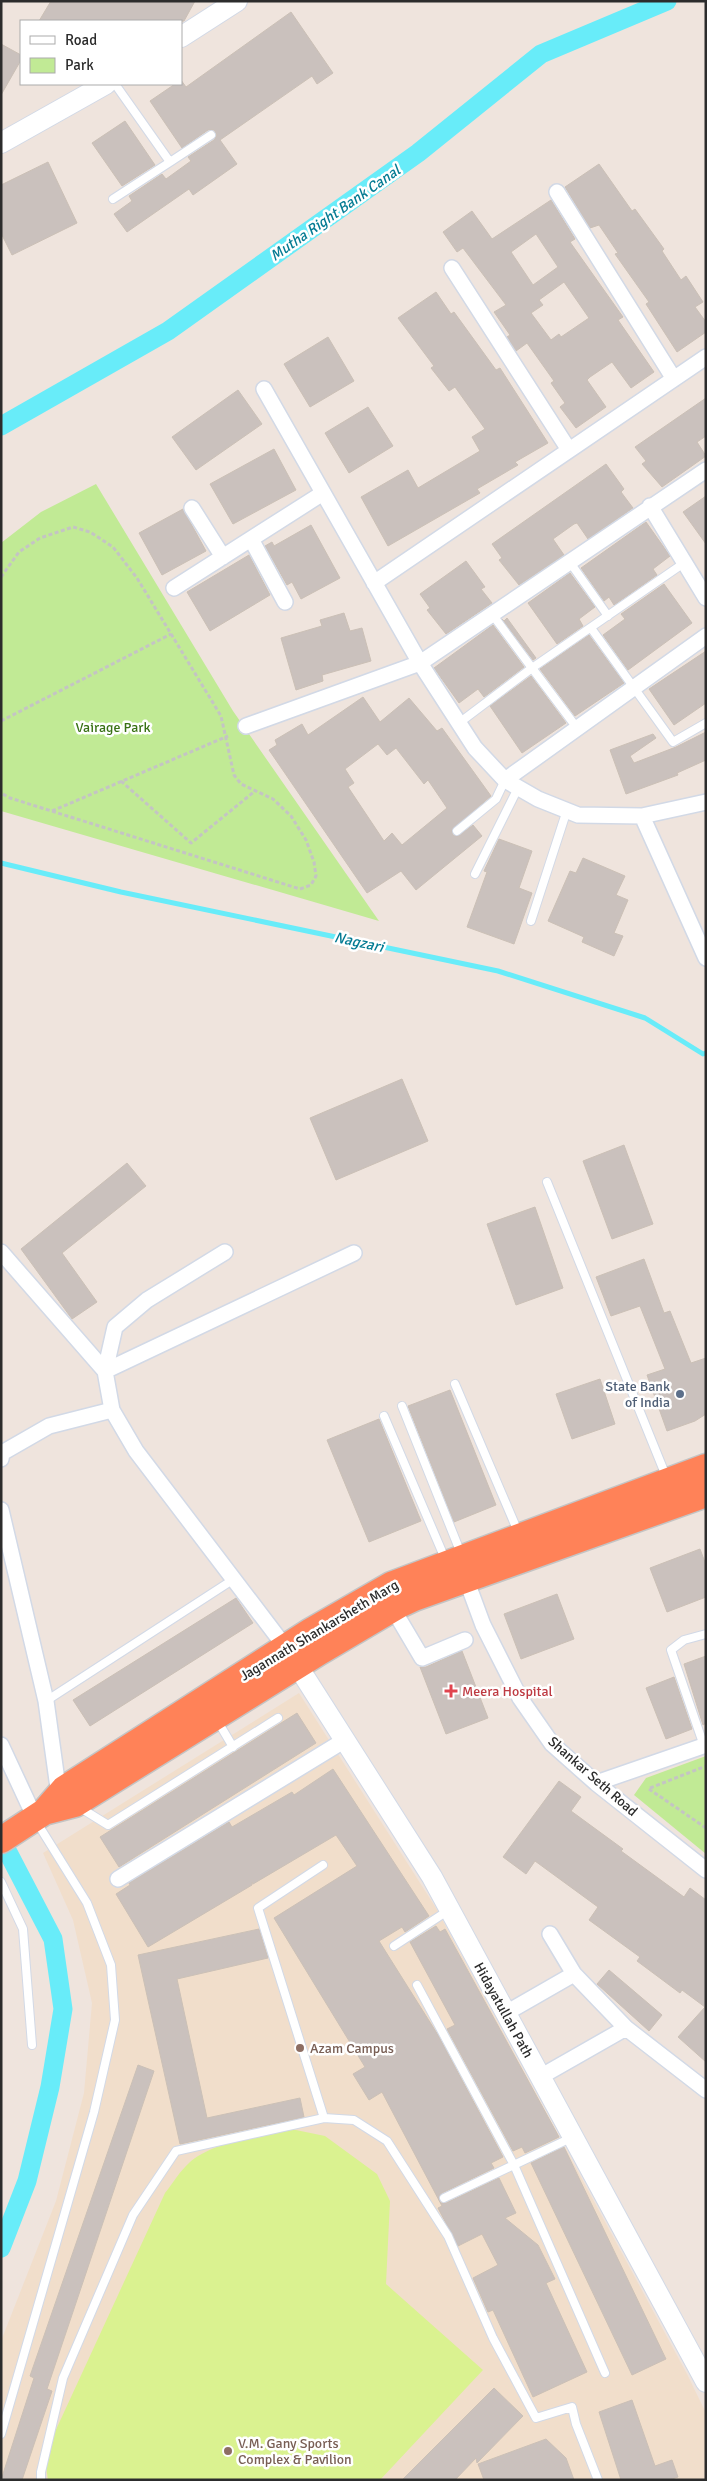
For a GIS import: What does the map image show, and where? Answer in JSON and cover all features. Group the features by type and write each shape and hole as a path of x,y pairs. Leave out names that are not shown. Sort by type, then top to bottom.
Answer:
{"highway":[{"name":"Jagannath Shankarsheth Marg","path":"53,1807 64,1789 394,1600 520,1536 706,1466"},
{"name":"Jagannath Shankarsheth Marg","path":"458,1567 706,1494"},
{"name":"Jagannath Shankarsheth Marg","path":"1,1840 53,1807 216,1718 292,1657"}],"street":[{"path":"182,36 237,1"},
{"path":"1,143 104,85"},
{"path":"557,192 674,379"},
{"path":"452,268 570,450"},
{"path":"374,583 706,357"},
{"path":"264,389 420,664 475,748 511,784 578,815 642,816 706,802"},
{"path":"246,726 420,664 650,506 706,470"},
{"path":"174,588 323,493"},
{"path":"650,506 706,598"},
{"path":"192,508 223,557"},
{"path":"251,539 285,602"},
{"path":"511,784 577,728 706,636"},
{"path":"642,816 706,958"},
{"path":"1,1252 105,1371"},
{"path":"225,1252 147,1300 115,1327 105,1371 112,1410 136,1451 292,1657"},
{"path":"105,1371 354,1253"},
{"path":"1,1459 2,1453 49,1426 112,1410"},
{"path":"1,1510 46,1701 53,1807"},
{"name":"Shankar Seth Road","path":"458,1567 520,1698 552,1744 596,1783 706,1870"},
{"path":"394,1600 422,1658 465,1640"},
{"name":"Hidayatullah Path","path":"292,1657 432,1878 704,2375"},
{"path":"118,1879 345,1740"},
{"path":"1,1745 53,1807"},
{"path":"596,1783 705,1746"},
{"path":"550,1934 574,1974 626,2028 706,2090"},
{"path":"506,2013 574,1974"},
{"path":"540,2077 626,2028"}],"lane":[{"path":"117,85 170,162"},
{"path":"113,199 211,135"},
{"path":"569,561 608,616"},
{"path":"458,723 532,668 684,563"},
{"path":"492,614 577,728"},
{"path":"591,628 673,742 706,722"},
{"path":"457,830 496,799 511,784"},
{"path":"475,874 511,784"},
{"path":"531,921 566,810"},
{"path":"547,1182 668,1480"},
{"path":"455,1384 520,1536"},
{"path":"402,1406 458,1567"},
{"path":"384,1416 458,1567"},
{"path":"46,1701 234,1578"},
{"path":"705,1746 671,1650 684,1640 706,1634"},
{"path":"216,1718 233,1747"},
{"path":"53,1807 108,1824 278,1718"},
{"path":"1,2434 94,2112 115,2020 111,1965 53,1807"},
{"path":"323,1865 258,1908 324,2118"},
{"path":"1,1882 23,1929 32,2045"},
{"path":"394,1946 449,1910"},
{"path":"417,1984 514,2165 605,2374"},
{"path":"41,2480 41,2472 63,2378 133,2215 176,2151 324,2118 354,2120 387,2141 448,2236 493,2338 536,2418 572,2407 576,2424 598,2480"},
{"path":"444,2198 573,2137"}],"path":[{"path":"1,577 19,552 40,538 74,528 90,532 113,547 137,578 221,716 234,775 241,784 273,799 291,816 306,840 314,862 316,876 311,885 300,889 51,811 1,793"},
{"path":"1,721 171,634"},
{"path":"51,811 227,737"},
{"path":"121,781 191,843 255,791"},
{"path":"706,1766 649,1789 706,1828"}],"shaded area":[{"name":"Azam Campus","path":"299,1693 436,1908 687,2374 706,2413 706,2480 1,2480 1,2341 56,2201 84,2093 92,2003 73,1920 43,1853"}],"green space":[{"name":"Vairage Park","path":"96,484 233,711 379,921 1,811 1,543 41,512"},
{"path":"706,1756 706,1854 634,1795 646,1778"},
{"path":"291,2129 325,2136 377,2174 390,2201 386,2284 483,2370 380,2480 48,2480 45,2460 54,2434 165,2193 180,2173 198,2156 237,2140"}],"building":[{"path":"51,1 195,1 184,21 40,20"},
{"path":"291,12 333,73 317,84 312,76 220,140 237,164 193,195 189,189 127,232 114,214 132,201 129,196 162,174 166,179 191,161 188,157 214,140 217,135 214,130 208,130 182,148 150,101 174,85 182,85 182,81 186,87"},
{"path":"1,44 20,54 20,62 1,95"},
{"path":"125,121 155,165 122,186 92,143"},
{"path":"48,162 77,223 12,255 1,233 1,185"},
{"path":"599,164 632,211 635,209 664,249 662,251 681,280 686,276 703,302 695,307 706,322 706,332 677,352 646,304 649,302 615,254 618,253 599,225 590,228 565,187"},
{"path":"551,200 575,239 570,242 623,317 618,320 654,372 631,388 612,362 590,377 587,380 606,407 576,428 560,407 565,403 551,383 554,381 527,343 516,351 507,337 510,335 494,312 506,305 463,248 457,252 443,232 472,211 492,239","holes":["536,234 558,267 533,285 511,252","564,282 589,318 561,337 559,334 551,340 531,313 543,305 539,300"]},
{"path":"436,292 451,314 454,312 496,370 500,368 548,443 515,462 518,465 477,489 480,493 388,546 361,497 408,470 418,488 480,451 472,437 485,429 455,387 449,391 431,368 434,366 398,318"},
{"path":"328,337 354,381 310,407 284,364"},
{"path":"238,390 262,424 196,470 172,437"},
{"path":"706,398 706,436 697,442 706,456 662,487 642,464 646,461 635,447"},
{"path":"368,407 393,446 349,473 325,433"},
{"path":"274,449 296,490 233,524 210,484"},
{"path":"606,464 624,489 621,492 633,508 588,539 577,523 574,524 553,539 564,555 519,585 499,560 502,558 492,544"},
{"path":"706,496 706,544 683,512"},
{"path":"183,509 206,551 162,575 139,533"},
{"path":"646,522 670,556 653,569 657,575 614,605 609,597 604,601 581,568"},
{"path":"311,525 340,578 301,599 292,582 287,585 265,546 272,542 274,546"},
{"path":"249,555 270,595 210,631 187,592"},
{"path":"466,561 485,587 481,589 492,603 446,634 427,610 430,608 420,594"},
{"path":"570,573 595,607 579,619 583,626 557,644 528,603"},
{"path":"664,584 692,623 628,670 603,635 625,619 621,614"},
{"path":"344,613 350,631 362,628 371,661 322,675 323,681 296,690 281,638 322,626 320,620"},
{"path":"507,618 536,658 533,660 502,619 504,621"},
{"path":"493,625 524,667 484,697 478,689 459,703 434,668"},
{"path":"589,635 624,683 575,716 540,669"},
{"path":"706,651 706,703 674,725 649,689"},
{"path":"531,676 566,723 522,753 490,706"},
{"path":"363,697 380,722 409,698 437,731 442,728 491,796 452,830 453,835 458,836 473,825 482,836 416,890 401,871 367,893 269,750 277,745 275,740 302,724 308,735","holes":["378,744 387,755 396,748 424,784 428,780 447,808 402,845 392,833 384,841 348,787 354,783 345,769"]},
{"path":"706,732 706,760 677,773 678,775 626,794 610,750 653,734 656,738 630,756 634,763 676,747"},
{"path":"499,839 532,851 519,888 532,893 514,944 467,927 487,872 484,871"},
{"path":"583,858 625,876 616,895 628,900 614,933 623,936 614,956 582,942 584,937 548,921 570,871 576,873"},
{"path":"402,1079 428,1141 336,1180 310,1118"},
{"path":"624,1145 653,1224 612,1239 583,1161"},
{"path":"127,1163 146,1186 62,1253 97,1302 72,1319 21,1249"},
{"path":"535,1207 563,1288 516,1305 487,1224"},
{"path":"644,1259 664,1313 670,1311 691,1363 706,1358 706,1414 695,1421 667,1431 647,1375 665,1369 640,1306 611,1316 596,1277"},
{"path":"600,1379 615,1424 572,1439 556,1394"},
{"path":"450,1390 496,1505 454,1522 408,1406"},
{"path":"379,1419 421,1521 369,1542 327,1440"},
{"path":"700,1549 706,1565 706,1597 667,1612 650,1568"},
{"path":"557,1594 574,1639 521,1659 504,1614"},
{"path":"236,1598 253,1623 90,1726 73,1700"},
{"path":"462,1651 488,1718 446,1734 420,1667 426,1667"},
{"path":"706,1656 706,1723 703,1725 684,1664"},
{"path":"674,1677 692,1729 666,1739 646,1688"},
{"path":"297,1713 316,1743 119,1867 100,1837"},
{"path":"333,1769 429,1916 405,1932 402,1927 379,1941 438,2035 503,2157 491,2163 494,2168 442,2193 439,2200 441,2203 446,2203 499,2178 516,2213 505,2218 538,2245 555,2279 546,2283 587,2372 533,2397 493,2310 488,2312 473,2278 498,2265 482,2234 458,2246 438,2208 442,2206 382,2092 369,2100 353,2074 365,2067 274,1918 357,1866 336,1835 253,1884 252,1882 252,1885 148,1947 116,1894 130,1885 129,1883 229,1822 232,1827 292,1792 294,1795"},
{"path":"559,1781 581,1797 571,1811 623,1849 621,1851 684,1897 690,1888 706,1900 706,2062 678,2037 705,2007 682,1990 680,1993 637,1961 640,1957 589,1920 598,1907 535,1861 526,1874 503,1857"},
{"path":"436,1926 440,1932 445,1929 559,2137 525,2153 522,2147 513,2151 447,2029 455,2025 410,1942"},
{"path":"259,1929 268,1958 177,1979 207,2118 300,2098 304,2117 180,2144 138,1955"},
{"path":"609,1970 662,2015 649,2031 597,1984"},
{"path":"138,2065 154,2071 47,2389 52,2391 22,2480 1,2480 34,2378 30,2376"},
{"path":"564,2147 666,2359 632,2375 531,2163"},
{"path":"494,2388 523,2416 477,2463 476,2458 455,2480 402,2480"},
{"path":"632,2400 655,2466 672,2460 678,2477 669,2480 621,2480 599,2412"},
{"path":"546,2439 566,2458 574,2480 484,2480 478,2464"}],"waterway":[{"name":"Mutha Right Bank Canal","path":"1,426 168,331 418,153 541,54 667,1"},
{"name":"Nagzari","path":"1,863 121,892 498,971 645,1018 703,1054 706,1053"},
{"name":"Mutha Right Bank Canal","path":"1,1839 53,1939 63,2009 50,2087 27,2181 1,2248"}],"place":[{"name":"State Bank of India","path":"680,1394"},
{"name":"Meera Hospital","path":"451,1691"},
{"name":"Azam Campus","path":"300,2048"},
{"name":"V.M. Gany Sports Complex & Pavilion","path":"228,2451"}]}
